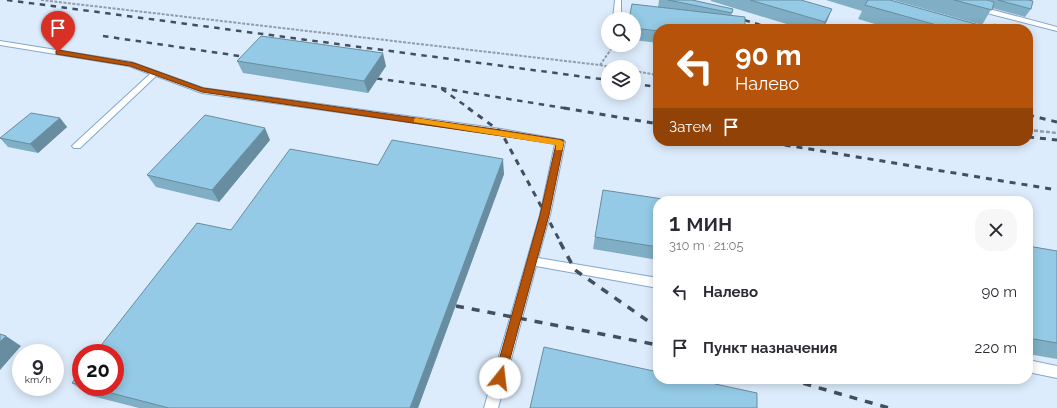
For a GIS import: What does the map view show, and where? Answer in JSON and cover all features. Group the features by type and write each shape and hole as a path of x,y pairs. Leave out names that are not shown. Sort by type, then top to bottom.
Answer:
{"lane":[{"path":"617,12 618,0"},
{"path":"970,6 1057,29"},
{"path":"0,43 131,64 202,90 501,132 560,142 544,215 491,408"},
{"path":"77,146 155,73"},
{"path":"532,261 653,282"},
{"path":"1033,367 1057,372"}],"path":[{"path":"41,0 600,65 609,52"},
{"path":"641,72 653,74"},
{"path":"1033,131 1057,133"}],"building":[{"path":"668,0 692,0 733,9 732,13"},
{"path":"750,0 801,0 832,9 825,22"},
{"path":"868,0 890,0 975,24 933,24 865,5"},
{"path":"954,0 987,0 994,2 992,10"},
{"path":"998,0 1028,0 1033,1 1031,9"},
{"path":"632,4 745,17 745,24 653,24 653,30 641,29 641,12 630,12"},
{"path":"261,36 383,53 364,81 237,61"},
{"path":"31,113 60,118 30,144 0,138"},
{"path":"205,115 265,128 212,190 147,175"},
{"path":"392,140 503,159 410,408 169,408 123,396 124,396 124,344 102,344 197,223 231,230 290,149 378,165"},
{"path":"603,190 653,198 653,246 595,237"},
{"path":"1033,247 1057,251 1057,343 1033,339"},
{"path":"0,334 6,336 0,342"},
{"path":"544,347 653,371 653,384 715,384 757,393 757,408 530,408"}],"railway":[{"path":"7,0 601,79"},
{"path":"734,17 757,24"},
{"path":"103,36 253,58"},
{"path":"366,77 439,87 470,109"},
{"path":"641,85 653,86"},
{"path":"441,88 567,109"},
{"path":"468,108 501,132 561,243"},
{"path":"567,109 653,123"},
{"path":"1033,116 1057,122"},
{"path":"1033,138 1057,140"},
{"path":"791,146 1057,190"},
{"path":"560,242 575,270 653,325"},
{"path":"456,306 653,344"},
{"path":"805,384 889,408"}],"slow traffic":[{"path":"416,120 560,142 559,148"}],"route":[{"path":"58,52 131,64 202,90 501,132 560,142 544,215 500,378"}]}
